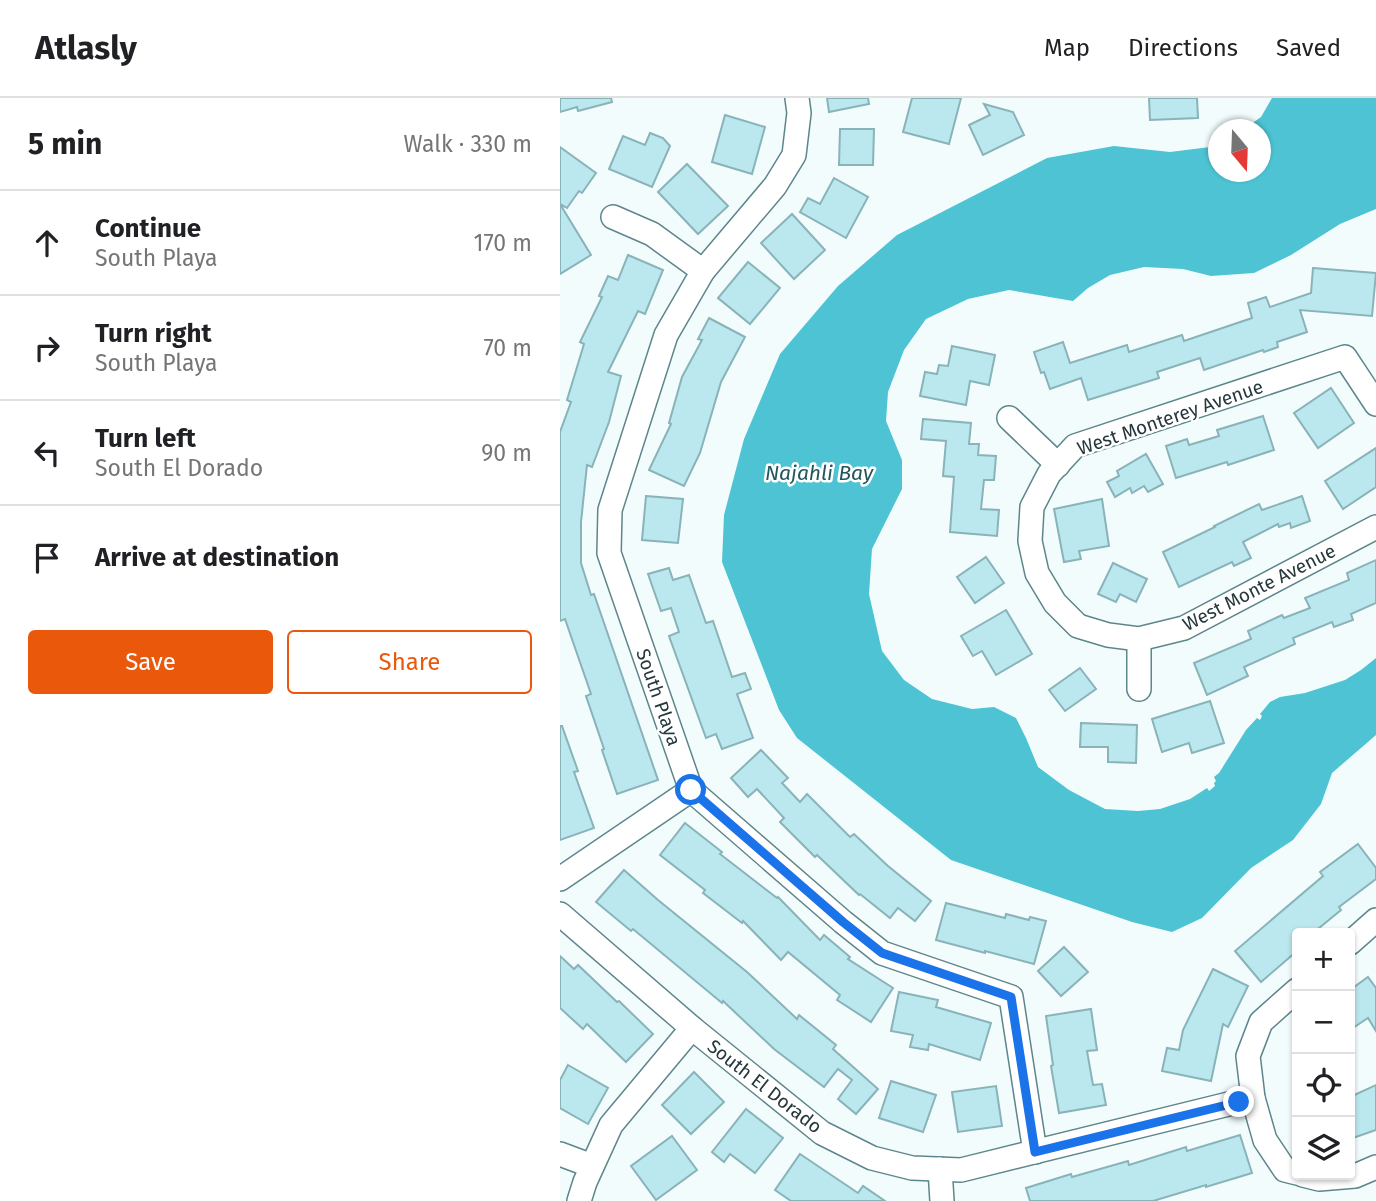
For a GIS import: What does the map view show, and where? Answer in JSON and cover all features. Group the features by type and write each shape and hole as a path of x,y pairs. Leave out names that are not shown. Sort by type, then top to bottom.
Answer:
{"street":[{"name":"South Playa","path":"797,98 801,159 703,271 666,335 610,510 609,553 691,790 882,953 1011,997 1035,1152"},
{"path":"613,217 652,234 703,271"},
{"name":"West Monterey Avenue","path":"1037,573 1030,541 1032,507 1049,474 1075,446 1345,357 1376,404"},
{"path":"1009,418 1058,465"},
{"name":"West Monte Avenue","path":"1037,573 1055,603 1078,626 1108,635 1139,639 1184,628 1376,527"},
{"path":"1139,639 1139,689"},
{"path":"560,879 691,790"},
{"name":"South El Dorado","path":"560,914 692,1028 822,1133 872,1158 912,1168 961,1170 1253,1098"},
{"path":"1355,939 1376,920"},
{"path":"1292,1172 1285,1170 1265,1140 1253,1098 1248,1056 1261,1022 1296,991"},
{"path":"579,1201 584,1182 611,1125 692,1028"},
{"path":"560,1154 592,1166"},
{"path":"1355,1177 1376,1167"},
{"path":"940,1169 942,1201"}],"water":[{"name":"Najahli Bay","path":"1272,98 1376,98 1376,209 1340,224 1291,255 1254,273 1211,276 1183,269 1144,267 1110,275 1073,301 1009,290 968,299 926,319 904,350 888,392 886,421 902,460 902,489 872,549 869,594 882,651 904,680 932,699 972,709 994,707 1016,718 1038,767 1069,790 1105,809 1138,811 1160,809 1190,799 1207,788 1209,791 1215,786 1214,777 1246,730 1257,718 1260,720 1260,714 1270,702 1345,680 1376,658 1376,735 1332,773 1321,804 1293,840 1251,868 1202,918 1172,932 1132,922 951,860 797,738 779,710 722,562 724,515 744,439 780,354 838,286 897,235 1047,158 1114,146 1170,152 1208,147 1208,182 1271,182 1271,119 1258,119"}],"building":[{"path":"560,98 611,98 612,102 578,111 577,107 560,112"},
{"path":"827,98 868,98 869,104 829,112"},
{"path":"912,98 961,98 949,144 903,132"},
{"path":"1149,98 1197,98 1198,118 1150,120"},
{"path":"984,104 1013,112 1024,135 983,155 969,125 990,115"},
{"path":"725,115 765,127 752,174 712,162"},
{"path":"840,129 874,129 873,165 839,165"},
{"path":"650,133 663,138 670,146 652,187 609,169 623,136 645,145"},
{"path":"560,147 596,173 567,208 560,204"},
{"path":"687,164 728,206 698,234 658,192"},
{"path":"834,178 868,197 846,238 800,212 808,198 820,204"},
{"path":"560,204 591,255 560,274"},
{"path":"792,214 825,250 794,279 761,243"},
{"path":"628,255 663,270 645,314 638,311 608,372 621,376 609,422 592,467 587,465 581,522 581,563 658,780 617,794 586,696 591,694 565,619 560,621 560,432 571,402 567,400 584,344 580,342 602,297 599,296 608,276 618,280"},
{"path":"748,262 780,288 750,324 718,298"},
{"path":"1313,268 1376,273 1372,316 1300,310 1307,332 1277,342 1278,347 1204,370 1200,358 1157,372 1159,378 1088,400 1081,378 1050,389 1044,372 1041,373 1034,352 1063,342 1070,363 1127,345 1129,352 1182,335 1184,341 1252,318 1248,303 1266,297 1270,307 1311,293"},
{"path":"709,318 745,337 721,382 700,453 684,486 649,470 671,424 669,423 682,377 702,340 698,339"},
{"path":"952,346 995,355 989,385 970,381 966,405 920,396 925,372 937,374 939,365 948,366"},
{"path":"1331,388 1354,423 1318,448 1294,413"},
{"path":"1263,416 1274,450 1176,478 1166,446 1187,439 1189,445 1219,436 1217,430"},
{"path":"923,419 971,423 969,444 979,444 978,455 996,456 994,480 984,480 981,509 999,510 997,536 950,532 954,477 943,476 946,441 921,439"},
{"path":"1376,448 1376,487 1343,509 1325,481"},
{"path":"1146,454 1163,484 1148,492 1144,486 1132,493 1130,488 1115,497 1107,482 1119,476 1117,471"},
{"path":"646,496 683,499 678,543 642,540"},
{"path":"1302,496 1310,521 1291,528 1290,523 1279,527 1278,524 1243,542 1251,558 1234,566 1232,562 1179,587 1163,552 1259,504 1262,510"},
{"path":"1102,499 1109,546 1079,551 1081,559 1064,562 1054,509"},
{"path":"986,557 1004,583 975,603 957,577"},
{"path":"1376,560 1376,603 1351,614 1353,620 1334,627 1332,622 1293,638 1295,644 1244,667 1248,676 1207,695 1194,663 1251,639 1248,631 1282,615 1284,618 1310,608 1305,598 1349,580 1347,573"},
{"path":"1113,563 1147,579 1136,602 1120,594 1116,602 1098,594"},
{"path":"669,568 673,580 689,575 706,623 713,621 732,677 745,673 751,689 737,694 753,738 722,749 716,734 706,738 669,636 679,632 671,608 661,611 648,574"},
{"path":"1006,610 1032,654 996,675 982,651 973,656 961,636"},
{"path":"1080,668 1096,689 1065,711 1049,690"},
{"path":"1210,701 1224,743 1192,753 1189,743 1162,752 1152,719"},
{"path":"1081,723 1137,725 1136,763 1108,762 1108,747 1080,747"},
{"path":"560,726 578,771 574,772 594,828 560,840"},
{"path":"761,750 788,778 782,783 800,802 807,794 850,837 854,834 931,901 915,921 898,908 890,918 859,895 780,822 784,818 757,789 748,797 731,778"},
{"path":"685,823 722,852 720,854 778,897 820,940 824,935 850,957 848,959 893,988 871,1022 837,1000 840,995 788,952 781,960 743,921 742,923 703,893 705,890 660,855"},
{"path":"1358,844 1376,868 1376,879 1339,907 1341,910 1319,928 1292,928 1292,955 1261,982 1235,951 1323,876 1320,872"},
{"path":"624,870 747,972 797,1019 799,1015 836,1045 833,1049 878,1089 856,1114 838,1099 852,1080 838,1069 824,1087 774,1049 723,1001 722,1003 596,902"},
{"path":"946,903 1005,918 1006,914 1046,921 1034,964 936,940"},
{"path":"1064,947 1088,972 1061,996 1038,971"},
{"path":"560,956 574,969 578,965 653,1034 626,1062 587,1024 583,1029 560,1008"},
{"path":"1213,969 1248,986 1228,1027 1223,1024 1211,1081 1162,1071 1167,1048 1179,1050 1183,1030"},
{"path":"1368,977 1376,988 1376,1031 1368,1018 1355,1027 1355,986"},
{"path":"899,992 938,1000 936,1007 991,1023 980,1060 929,1044 928,1050 910,1047 913,1035 891,1031"},
{"path":"1091,1009 1097,1050 1087,1051 1093,1085 1102,1084 1106,1105 1059,1113 1046,1016"},
{"path":"568,1065 608,1088 588,1124 560,1108 560,1080"},
{"path":"694,1072 724,1102 691,1134 662,1105"},
{"path":"891,1081 936,1095 923,1132 879,1118"},
{"path":"1376,1085 1376,1130 1355,1137 1355,1117 1355,1095"},
{"path":"996,1086 1002,1126 958,1132 952,1092"},
{"path":"746,1109 783,1138 755,1173 730,1154 724,1162 712,1152"},
{"path":"1240,1135 1252,1173 1153,1201 1030,1201 1026,1188 1128,1161 1129,1165 1186,1147 1187,1151"},
{"path":"672,1136 697,1170 656,1200 631,1166"},
{"path":"800,1154 858,1193 863,1186 885,1201 791,1201 775,1190"}],"route":[{"path":"691,790 882,953 1011,997 1035,1152 1239,1102"}]}
